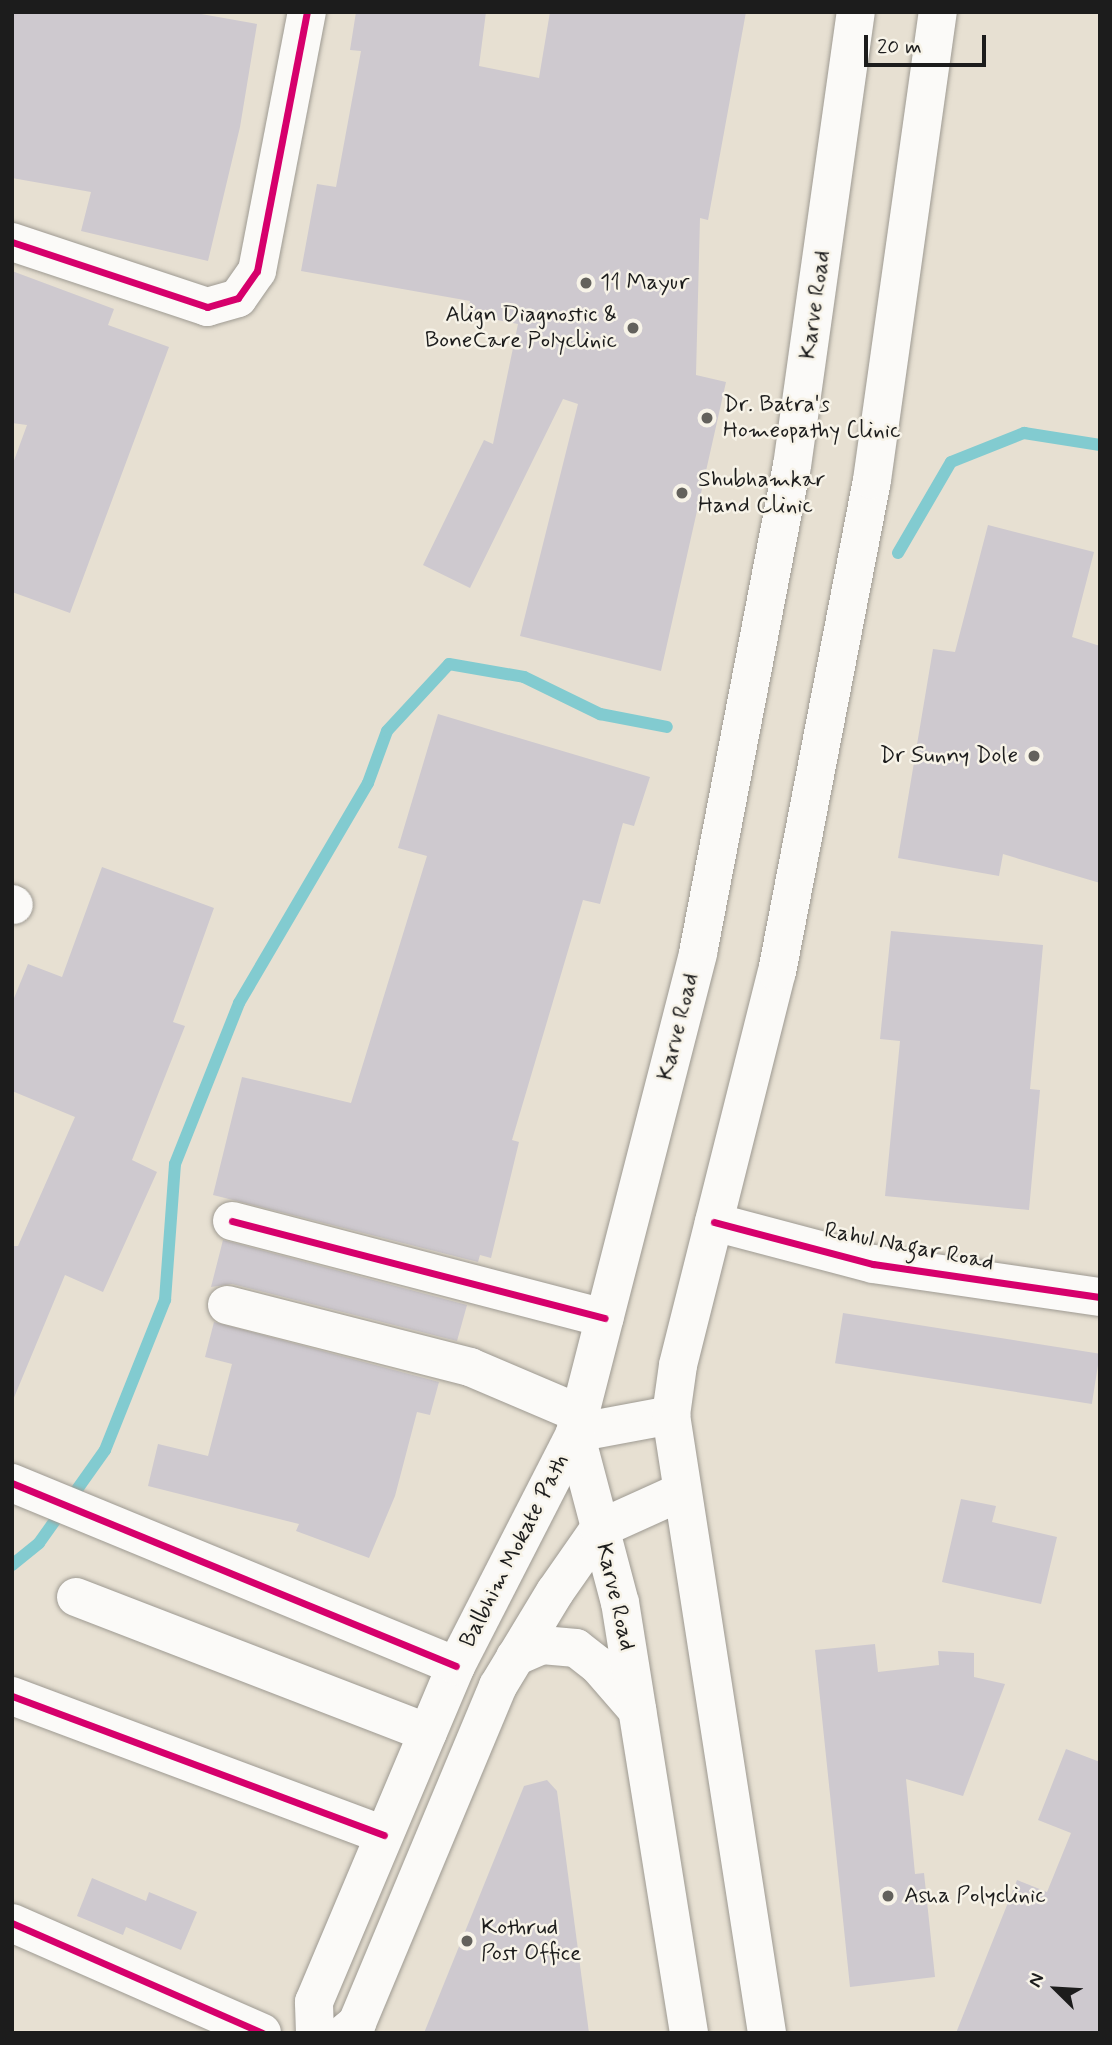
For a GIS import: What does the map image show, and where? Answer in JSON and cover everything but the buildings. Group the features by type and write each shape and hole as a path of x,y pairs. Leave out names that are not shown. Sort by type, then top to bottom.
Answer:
{"main road":[{"path":"12,242 207,307 238,299 257,271 307,12"},
{"name":"Karve Road","path":"689,2033 620,1603 599,1529 578,1424 698,953 792,466 856,12"},
{"path":"767,2033 671,1415 678,1365 777,972 873,481 938,12"},
{"path":"232,1221 605,1318"},
{"name":"Rahul Nagar Road","path":"714,1222 873,1264 1100,1297"},
{"path":"227,1305 470,1367 578,1424"},
{"name":"Balbhim Mokate Path","path":"315,2033 314,2001 456,1666 578,1424 671,1415"},
{"path":"19,1486 456,1666"},
{"path":"599,1529 681,1492"},
{"name":"Balbhim Mokate Path","path":"345,2033 357,2023 498,1686 599,1529"},
{"path":"76,1597 428,1733"},
{"path":"515,1657 541,1645 576,1648 598,1665 636,1710"},
{"path":"12,1696 384,1835"},
{"path":"12,1923 262,2033"}],"waterway":[{"path":"898,553 951,462 1024,433 1100,445"},
{"path":"12,1565 39,1543 105,1450 165,1300 175,1164 239,1003 368,783 387,731 449,664 524,677 600,714 667,727"}],"cycle path":[{"path":"12,242 207,307 238,298 257,271 307,12"},
{"path":"232,1221 605,1318"},
{"path":"714,1222 873,1264 1100,1297"},
{"path":"12,1483 456,1666"},
{"path":"12,1696 384,1835"},
{"path":"12,1923 262,2033"}],"place":[{"name":"11 Mayur","path":"586,283"},
{"name":"Align Diagnostic & BoneCare Polyclinic","path":"633,328"},
{"name":"Dr. Batra's Homeopathy Clinic","path":"707,418"},
{"name":"Shubhamkar Hand Clinic","path":"682,493"},
{"name":"Dr Sunny Dole","path":"1034,756"},
{"name":"Asha Polyclinic","path":"888,1896"},
{"name":"Kothrud Post Office","path":"467,1941"}]}
